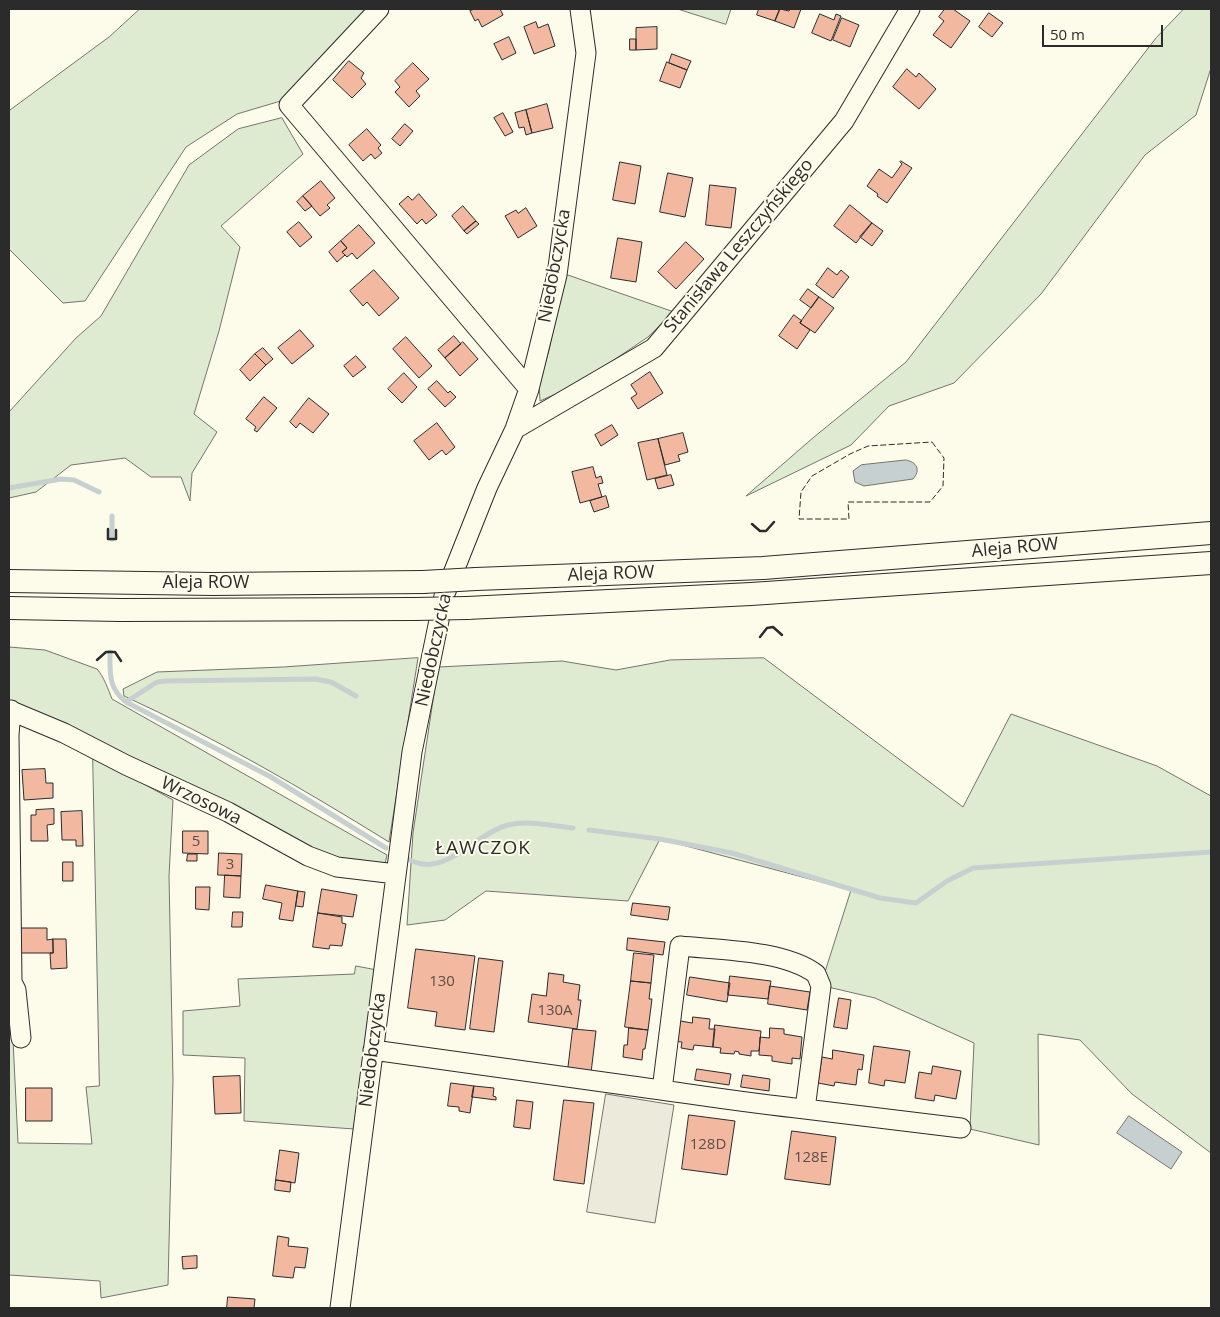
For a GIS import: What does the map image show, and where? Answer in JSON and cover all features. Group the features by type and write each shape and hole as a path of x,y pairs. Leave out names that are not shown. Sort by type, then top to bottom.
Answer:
{"main road":[{"name":"Aleja ROW","path":"9,581 213,584 423,582 763,568 1211,533"},
{"name":"Aleja ROW","path":"9,608 120,610 467,608 751,594 1211,563"}],"street":[{"path":"378,9 289,105 528,389"},
{"name":"Niedobczycka","path":"340,1308 412,752 444,596 486,488 515,429 528,389 557,275 586,53 580,9"},
{"name":"Stanisława Leszczyńskiego","path":"515,429 654,348 844,121 910,9"},
{"name":"Wrzosowa","path":"20,1038 16,990 12,982 10,710 64,733 126,765 228,812 308,856 337,867 396,874"},
{"path":"662,1090 680,946 759,954 780,958 802,966 816,974 819,979 820,994 805,1109"},
{"path":"373,1050 805,1109 961,1128"}],"green space":[{"path":"140,9 366,9 284,100 237,114 186,147 85,301 63,303 9,249 9,109 109,37"},
{"path":"678,9 731,9 726,24"},
{"path":"1184,9 1211,9 1211,68 1196,115 1145,155 1041,294 954,383 889,406 851,445 746,496 814,437 906,362 1156,38"},
{"path":"282,118 303,154 221,226 240,247 219,331 194,414 217,432 192,473 190,501 181,477 151,477 125,458 71,465 36,492 9,498 9,412 76,338 101,316 189,165 238,129"},
{"path":"565,274 674,312 648,337 578,384 540,401 539,385 549,350"},
{"path":"9,647 45,650 97,669 104,679 112,699 387,855 384,868 331,860 9,705"},
{"path":"418,658 389,842 259,765 192,729 124,696 123,689 157,672 283,667"},
{"path":"764,658 963,807 1011,714 1157,766 1211,796 1211,1153 1132,1094 1080,1040 1038,1034 1039,1145 970,1129 974,1043 875,998 828,987 824,975 851,890 660,839 628,901 486,891 445,920 407,925 413,833 438,667 562,661 616,670 670,660"},
{"path":"93,756 173,800 169,876 173,1080 168,1285 101,1298 100,1281 9,1275 9,1020 12,1019 18,1143 92,1144 86,1087 99,1086"},
{"path":"356,966 377,970 354,1129 244,1121 245,1058 183,1055 183,1011 240,1006 238,979 354,974"}],"shaded area":[{"path":"906,460 917,467 917,473 913,479 864,486 855,482 853,471 861,465"},
{"path":"606,1094 674,1105 655,1223 587,1212"},
{"path":"1129,1116 1182,1152 1171,1169 1117,1133"}],"building":[{"path":"475,9 500,9 503,15 482,27 478,19 475,21 470,11"},
{"path":"759,9 780,9 775,21 757,15"},
{"path":"780,9 789,11 790,9 801,9 794,28 775,21"},
{"path":"945,9 953,9 970,21 951,48 933,35 944,21 939,17"},
{"path":"989,13 1003,23 992,37 979,27"},
{"path":"820,14 834,20 836,14 841,16 831,41 812,33"},
{"path":"842,18 859,25 850,47 833,40"},
{"path":"536,22 538,28 548,24 555,46 534,54 524,27"},
{"path":"657,27 657,49 636,50 636,28"},
{"path":"509,37 516,53 502,60 494,44"},
{"path":"630,39 636,39 636,50 630,50"},
{"path":"672,54 691,61 687,70 669,63"},
{"path":"349,61 364,73 361,78 366,84 352,98 333,80"},
{"path":"667,62 687,70 680,88 660,81"},
{"path":"413,63 429,79 416,91 420,96 409,107 395,92 400,87 395,81"},
{"path":"907,69 916,77 919,73 936,89 919,109 893,87"},
{"path":"547,104 553,128 532,133 526,110"},
{"path":"526,110 532,133 526,135 524,127 519,128 515,113"},
{"path":"503,113 513,132 505,136 494,118"},
{"path":"405,124 413,131 400,146 392,139"},
{"path":"367,129 381,145 378,148 382,153 375,159 371,154 363,161 349,145"},
{"path":"901,161 912,168 887,203 867,186 879,169 892,178 902,164"},
{"path":"620,162 641,166 635,204 613,200"},
{"path":"668,173 693,178 685,217 660,212"},
{"path":"321,181 335,198 327,205 330,208 320,216 303,196"},
{"path":"710,185 736,188 731,228 706,225"},
{"path":"419,194 437,215 426,224 422,219 417,224 399,204 408,196 412,200"},
{"path":"303,196 312,206 305,211 297,202"},
{"path":"850,205 872,223 856,243 834,226"},
{"path":"463,206 476,221 464,231 452,216"},
{"path":"526,208 537,226 518,238 505,216 516,210 518,213"},
{"path":"476,221 479,224 467,234 464,231"},
{"path":"299,222 312,237 300,247 287,232"},
{"path":"872,223 883,231 872,246 860,237"},
{"path":"359,225 375,243 357,259 352,253 347,257 342,252 347,248 341,241"},
{"path":"618,238 642,242 636,282 611,278"},
{"path":"341,241 347,248 342,252 345,255 337,262 329,252"},
{"path":"686,242 704,259 676,289 658,272"},
{"path":"828,268 837,275 841,270 849,277 833,298 816,285"},
{"path":"374,270 399,298 379,316 367,302 363,306 350,291"},
{"path":"808,289 819,297 811,308 800,300"},
{"path":"819,297 834,308 815,333 800,323"},
{"path":"794,315 802,321 800,323 810,330 797,349 779,336"},
{"path":"300,330 314,346 292,364 278,348"},
{"path":"454,336 461,344 445,358 438,350"},
{"path":"406,337 432,366 419,378 393,349"},
{"path":"463,342 478,359 460,376 445,358"},
{"path":"263,348 273,359 266,365 255,354"},
{"path":"255,354 266,365 250,381 240,370"},
{"path":"356,356 366,367 353,377 344,366"},
{"path":"650,372 663,393 638,409 631,398 637,394 631,385"},
{"path":"404,373 417,387 402,403 388,389"},
{"path":"437,381 448,393 450,391 456,397 445,407 428,389"},
{"path":"264,397 277,408 257,432 254,430 256,427 246,419"},
{"path":"309,398 329,414 313,433 300,423 296,428 290,422"},
{"path":"437,423 455,447 446,455 442,450 429,460 414,441"},
{"path":"612,425 618,435 601,446 595,435"},
{"path":"683,433 688,452 678,455 680,461 665,465 658,439"},
{"path":"658,439 667,475 647,480 638,443"},
{"path":"593,467 596,478 601,476 603,483 598,484 602,497 580,503 572,472"},
{"path":"671,475 674,485 658,489 655,479"},
{"path":"606,496 609,507 594,512 590,501"},
{"path":"45,769 46,783 53,783 53,798 24,800 22,770"},
{"path":"54,809 54,824 47,825 48,841 31,841 31,815 36,815 36,810"},
{"path":"82,811 83,846 76,846 76,840 62,840 61,812"},
{"path":"183,831 208,831 208,854 183,853"},
{"path":"219,853 242,854 241,876 218,875"},
{"path":"188,854 197,854 197,861 187,861"},
{"path":"63,862 73,862 73,881 63,881"},
{"path":"225,875 241,876 240,898 224,897"},
{"path":"266,885 298,891 293,921 279,919 282,903 263,899"},
{"path":"196,887 210,887 209,910 196,909"},
{"path":"322,889 357,895 353,917 318,913"},
{"path":"298,891 305,892 303,907 296,906"},
{"path":"633,903 670,907 668,920 631,915"},
{"path":"233,912 243,912 242,927 232,927"},
{"path":"318,913 342,917 342,923 346,924 342,946 330,945 329,949 313,947"},
{"path":"20,928 47,928 47,940 53,939 53,953 21,953"},
{"path":"628,938 665,942 663,955 627,950"},
{"path":"53,939 66,939 67,968 51,969 50,953 53,953"},
{"path":"416,949 475,956 465,1030 435,1026 437,1012 408,1008"},
{"path":"634,953 654,955 651,983 631,981"},
{"path":"479,958 503,961 494,1032 470,1029"},
{"path":"549,973 564,975 563,982 580,985 578,1000 581,1000 577,1029 528,1022 532,994 546,996"},
{"path":"730,976 771,981 768,999 728,995"},
{"path":"690,977 730,983 727,1002 687,995"},
{"path":"631,981 651,983 649,999 652,999 648,1030 625,1027"},
{"path":"770,986 810,992 807,1010 768,1004"},
{"path":"839,998 851,1000 847,1029 834,1027"},
{"path":"693,1017 710,1019 709,1029 715,1029 713,1047 694,1045 693,1050 681,1048 682,1042 672,1041 675,1020 692,1023"},
{"path":"715,1025 761,1031 759,1051 751,1051 751,1056 739,1054 739,1052 735,1051 734,1054 720,1053 721,1048 713,1047"},
{"path":"629,1028 648,1030 642,1060 623,1057"},
{"path":"770,1028 784,1029 784,1034 802,1037 800,1059 792,1058 792,1064 772,1061 772,1056 759,1055 760,1037 769,1038"},
{"path":"573,1029 596,1031 591,1073 568,1070"},
{"path":"874,1046 910,1051 905,1083 885,1080 884,1086 869,1083"},
{"path":"833,1050 864,1055 862,1070 858,1069 856,1085 835,1082 834,1086 818,1083 822,1057 832,1059"},
{"path":"933,1066 961,1071 956,1099 935,1095 934,1101 915,1098 919,1072 931,1074"},
{"path":"697,1069 731,1074 729,1085 695,1080"},
{"path":"743,1075 770,1079 769,1091 741,1087"},
{"path":"240,1076 241,1113 215,1114 213,1077"},
{"path":"451,1083 474,1086 470,1113 459,1111 459,1107 448,1106"},
{"path":"474,1086 494,1088 493,1096 496,1097 496,1100 472,1097"},
{"path":"26,1088 52,1088 52,1121 26,1121"},
{"path":"517,1100 533,1102 530,1129 514,1127"},
{"path":"564,1100 594,1103 584,1184 554,1180"},
{"path":"689,1115 735,1121 727,1175 682,1169"},
{"path":"792,1131 836,1137 830,1185 785,1179"},
{"path":"280,1150 299,1153 295,1183 276,1180"},
{"path":"276,1180 291,1182 290,1192 275,1190"},
{"path":"278,1236 289,1238 288,1246 308,1248 305,1268 295,1267 293,1278 273,1276"},
{"path":"197,1256 197,1268 183,1269 182,1257"},
{"path":"228,1297 255,1299 254,1308 227,1308"}],"waterway":[{"path":"9,488 61,479 74,480 99,492"},
{"path":"112,516 112,539"},
{"path":"110,652 111,680 120,697 126,702 271,777 386,848"},
{"path":"126,702 157,682 166,681 316,679 331,682 356,696"},
{"path":"407,859 422,864 444,861 497,829 508,825 532,823 573,828"},
{"path":"589,830 660,839 732,853 880,898 916,903 947,881 973,868 1211,852"}],"fence":[{"path":"932,442 944,458 943,486 930,502 848,502 849,519 799,519 801,492 812,476 868,446 932,442"}],"wall":[{"path":"752,524 760,531 766,531 774,522"},
{"path":"108,529 108,539 116,539 116,530"},
{"path":"760,637 767,628 773,627 782,635"},
{"path":"97,660 106,652 115,652 121,661"}],"district":[{"name":"ŁAWCZOK","path":"483,849"}]}
